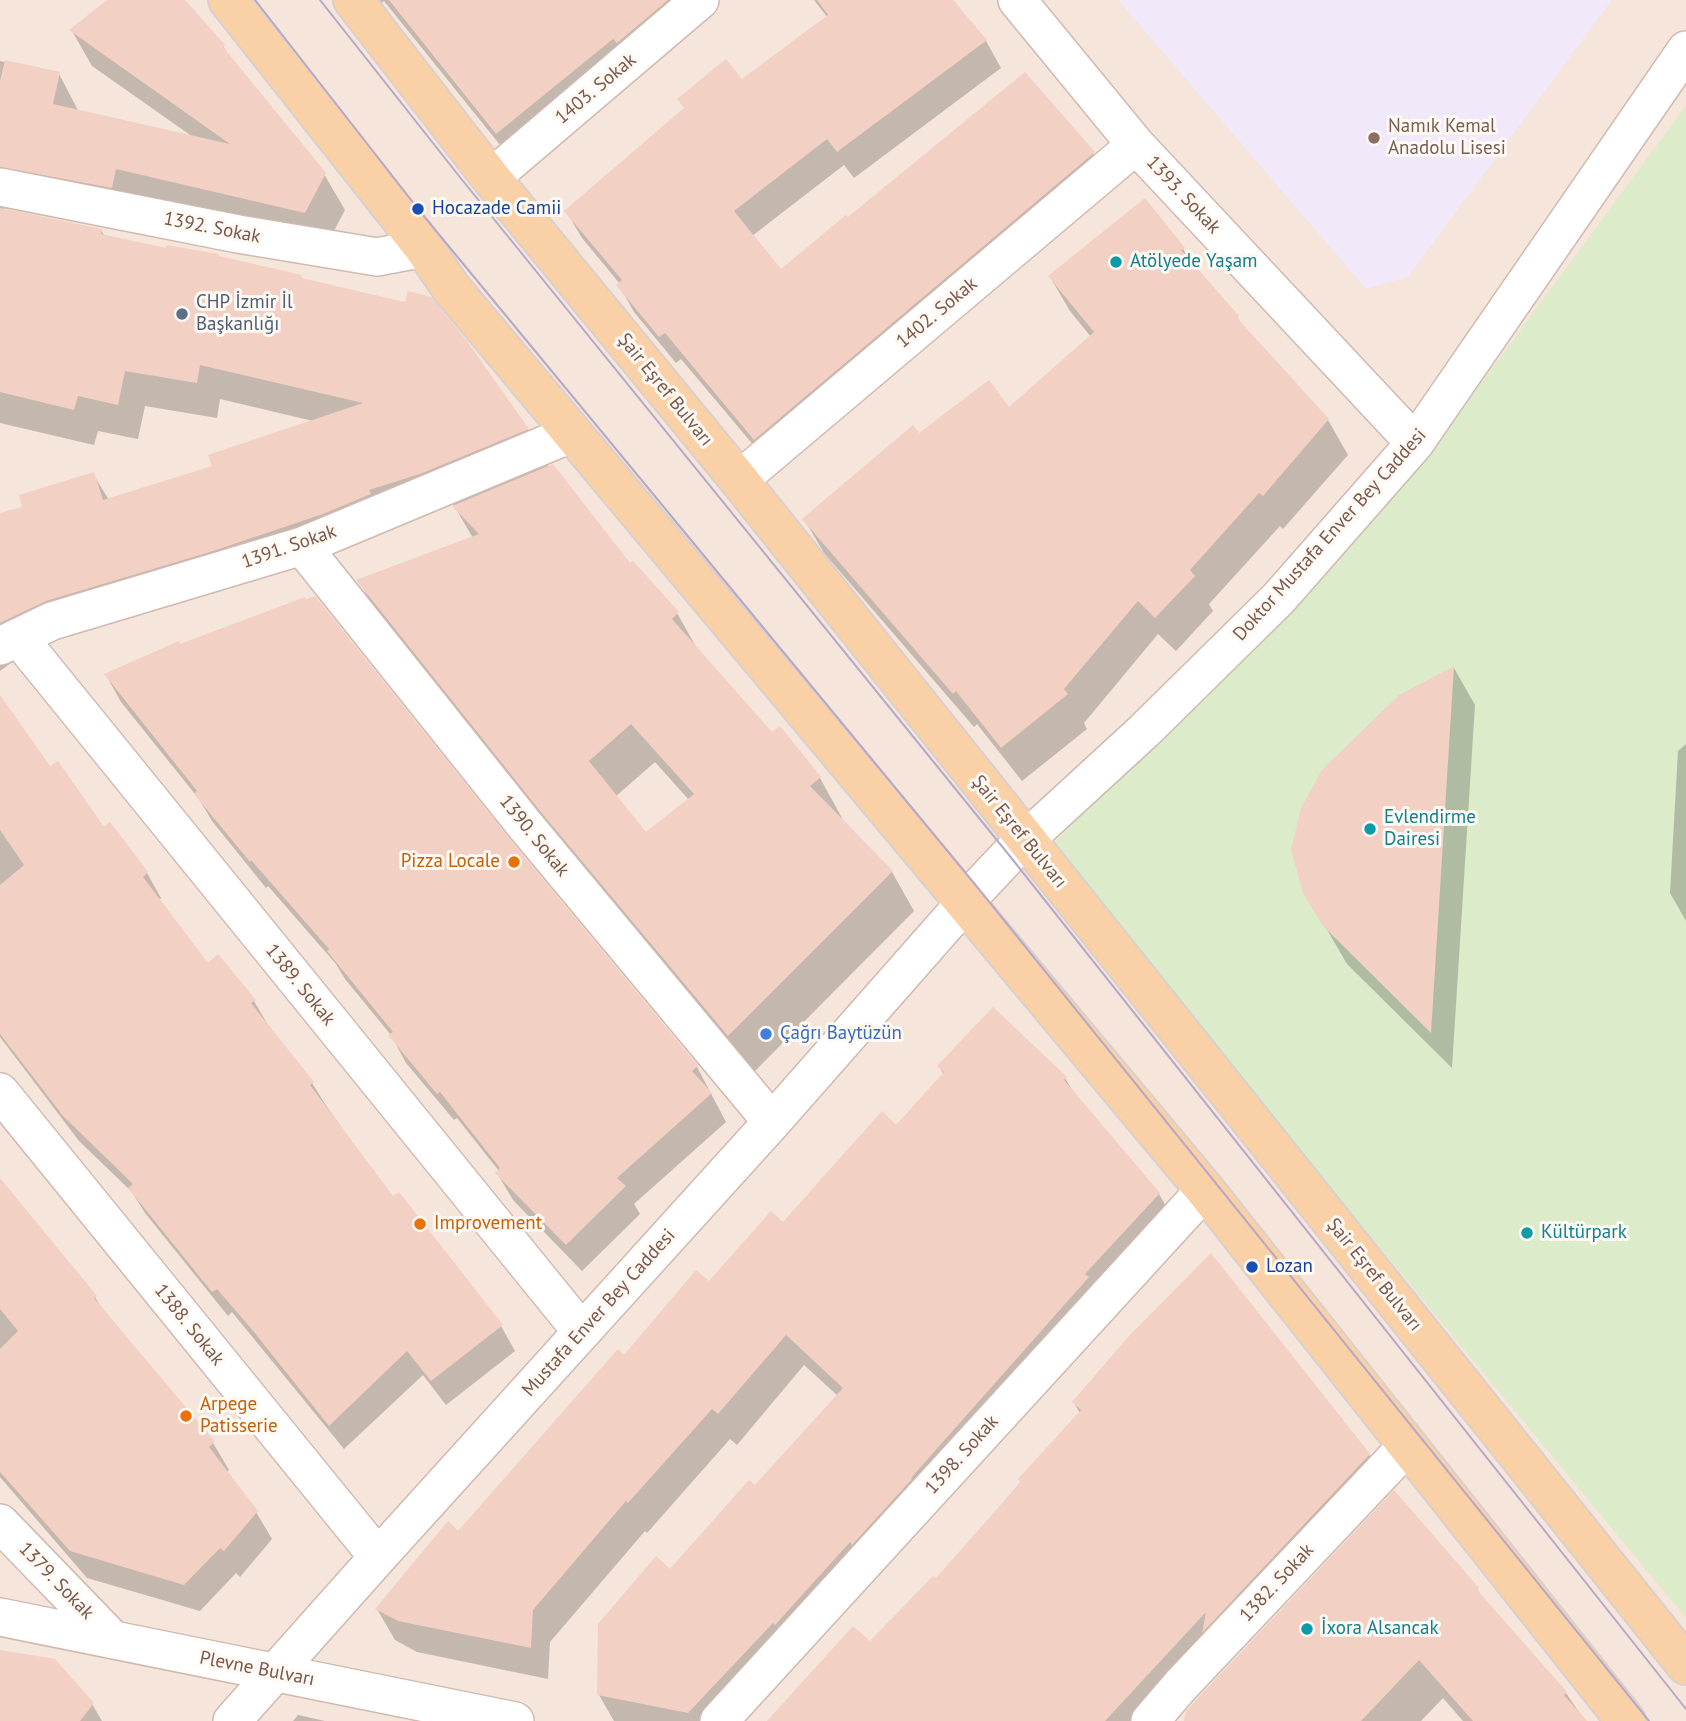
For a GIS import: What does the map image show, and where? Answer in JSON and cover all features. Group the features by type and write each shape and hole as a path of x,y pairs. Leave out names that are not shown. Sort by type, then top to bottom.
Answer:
{"main road":[{"path":"228,0 424,248 451,288 1205,1190 1626,1721"},
{"name":"Şair Eşref Bulvarı","path":"353,0 491,178 738,480 1686,1665"}],"street":[{"name":"1403. Sokak","path":"491,178 700,0"},
{"name":"1393. Sokak","path":"1017,0 1136,145 1415,443"},
{"name":"Doktor Mustafa Enver Bey Caddesi","path":"965,903 1026,840 1144,731 1279,598 1415,443 1686,50"},
{"name":"1402. Sokak","path":"738,480 1136,145"},
{"name":"1392. Sokak","path":"0,187 237,234 377,257 424,248"},
{"name":"1391. Sokak","path":"9,642 52,621 302,546 573,433"},
{"name":"1390. Sokak","path":"302,546 524,824 772,1122"},
{"name":"1389. Sokak","path":"9,642 582,1332"},
{"name":"Mustafa Enver Bey Caddesi","path":"232,1721 772,1122 965,903"},
{"name":"1388. Sokak","path":"0,1093 378,1556"},
{"name":"1398. Sokak","path":"719,1721 1205,1190"},
{"name":"1382. Sokak","path":"1150,1721 1190,1675 1407,1446"},
{"name":"1379. Sokak","path":"0,1523 113,1640"},
{"name":"Plevne Bulvarı","path":"0,1617 514,1721"}],"shaded area":[{"path":"0,0 1686,0 1686,1721 0,1721"},
{"name":"Namık Kemal Anadolu Lisesi","path":"1118,0 1612,0 1408,277 1366,289"}],"green space":[{"name":"Kültürpark","path":"1686,106 1686,1618 1050,848 1414,474"}],"building":[{"path":"107,0 185,0 225,45 223,47 326,173 305,213 116,169 112,188 0,167 0,81 5,60 60,72 53,104 230,144 69,30"},
{"path":"389,0 668,0 617,43 613,39 496,134"},
{"path":"817,0 953,0 987,40 837,152 827,139 734,211 781,269 1025,72 1095,152 754,440 665,333 659,337 616,285 622,280 564,211 684,108 677,99 726,59 742,79 828,15"},
{"path":"1145,198 1185,248 1181,250 1239,316 1237,318 1329,419 1263,496 1259,493 1190,570 1195,576 1155,618 1138,601 1064,689 1068,694 1001,748 956,691 953,694 802,519 913,425 919,433 989,380 1009,407 1094,332 1048,276"},
{"path":"0,208 102,229 101,234 166,248 166,245 219,254 302,275 301,278 405,302 408,291 431,297 466,340 529,429 420,474 369,490 371,494 323,514 210,552 46,601 0,623 0,513 22,507 19,495 94,472 103,500 212,466 208,455 363,403 200,365 197,383 125,371 118,405 78,396 74,410 0,392"},
{"path":"553,464 630,563 633,561 679,612 672,619 772,732 780,726 821,777 810,786 893,871 728,1036 540,811 356,580 479,534 452,506","holes":["631,724 694,794 646,832 589,761"]},
{"path":"315,596 508,837 698,1066 692,1071 712,1093 617,1178 626,1186 566,1245 495,1173 500,1168 440,1092 437,1094 388,1035 393,1032 327,951 329,949 251,860 250,862 194,794 197,791 104,674 179,641 180,644 305,597"},
{"name":"Evlendirme Dairesi","path":"1454,666 1431,1033 1323,926 1303,893 1291,850 1301,808 1322,770 1399,695"},
{"path":"0,695 50,766 58,761 104,827 110,822 148,872 143,877 208,963 218,954 256,1000 251,1003 314,1082 310,1085 393,1196 399,1192 503,1325 431,1381 407,1351 329,1426 217,1289 212,1292 128,1188 133,1184 63,1116 0,1034 0,885 24,865 0,830"},
{"path":"993,1007 1067,1077 1064,1080 1160,1193 1085,1274 1089,1277 912,1479 852,1545 850,1542 775,1625 773,1623 688,1713 597,1695 598,1624 656,1556 670,1569 749,1480 755,1485 843,1388 786,1335 718,1414 712,1409 628,1503 626,1501 533,1610 531,1648 398,1621 375,1609 448,1521 458,1531 618,1349 624,1355 696,1270 709,1281 771,1211 783,1222 882,1111 896,1125 944,1072 937,1066"},
{"path":"0,1178 97,1296 94,1298 215,1442 209,1447 258,1511 224,1551 220,1548 184,1585 70,1551 0,1472 0,1349 18,1331 0,1309"},
{"path":"1211,1253 1370,1454 1202,1633 1206,1612 1105,1721 767,1721 853,1626 870,1641 933,1576 936,1578 1021,1482 1018,1479 1081,1410 1072,1402 1129,1336"},
{"path":"1394,1490 1567,1692 1564,1695 1587,1721 1473,1721 1419,1660 1361,1721 1184,1721 1186,1712 1197,1699"},
{"path":"0,1650 55,1659 94,1703 80,1721 0,1721"}],"tram line":[{"path":"255,0 418,209 978,888 1649,1721"},
{"path":"320,0 459,176 1009,855 1686,1709"}],"place":[{"name":"Namık Kemal Anadolu Lisesi","path":"1374,138"},
{"name":"Hocazade Camii","path":"418,209"},
{"name":"Atölyede Yaşam","path":"1116,262"},
{"name":"CHP İzmir İl Başkanlığı","path":"182,314"},
{"name":"Evlendirme Dairesi","path":"1370,829"},
{"name":"Pizza Locale","path":"514,862"},
{"name":"Çağrı Baytüzün","path":"766,1034"},
{"name":"Improvement","path":"420,1224"},
{"name":"Kültürpark","path":"1527,1233"},
{"name":"Lozan","path":"1252,1267"},
{"name":"Arpege Patisserie","path":"186,1416"},
{"name":"İxora Alsancak","path":"1307,1629"}]}
